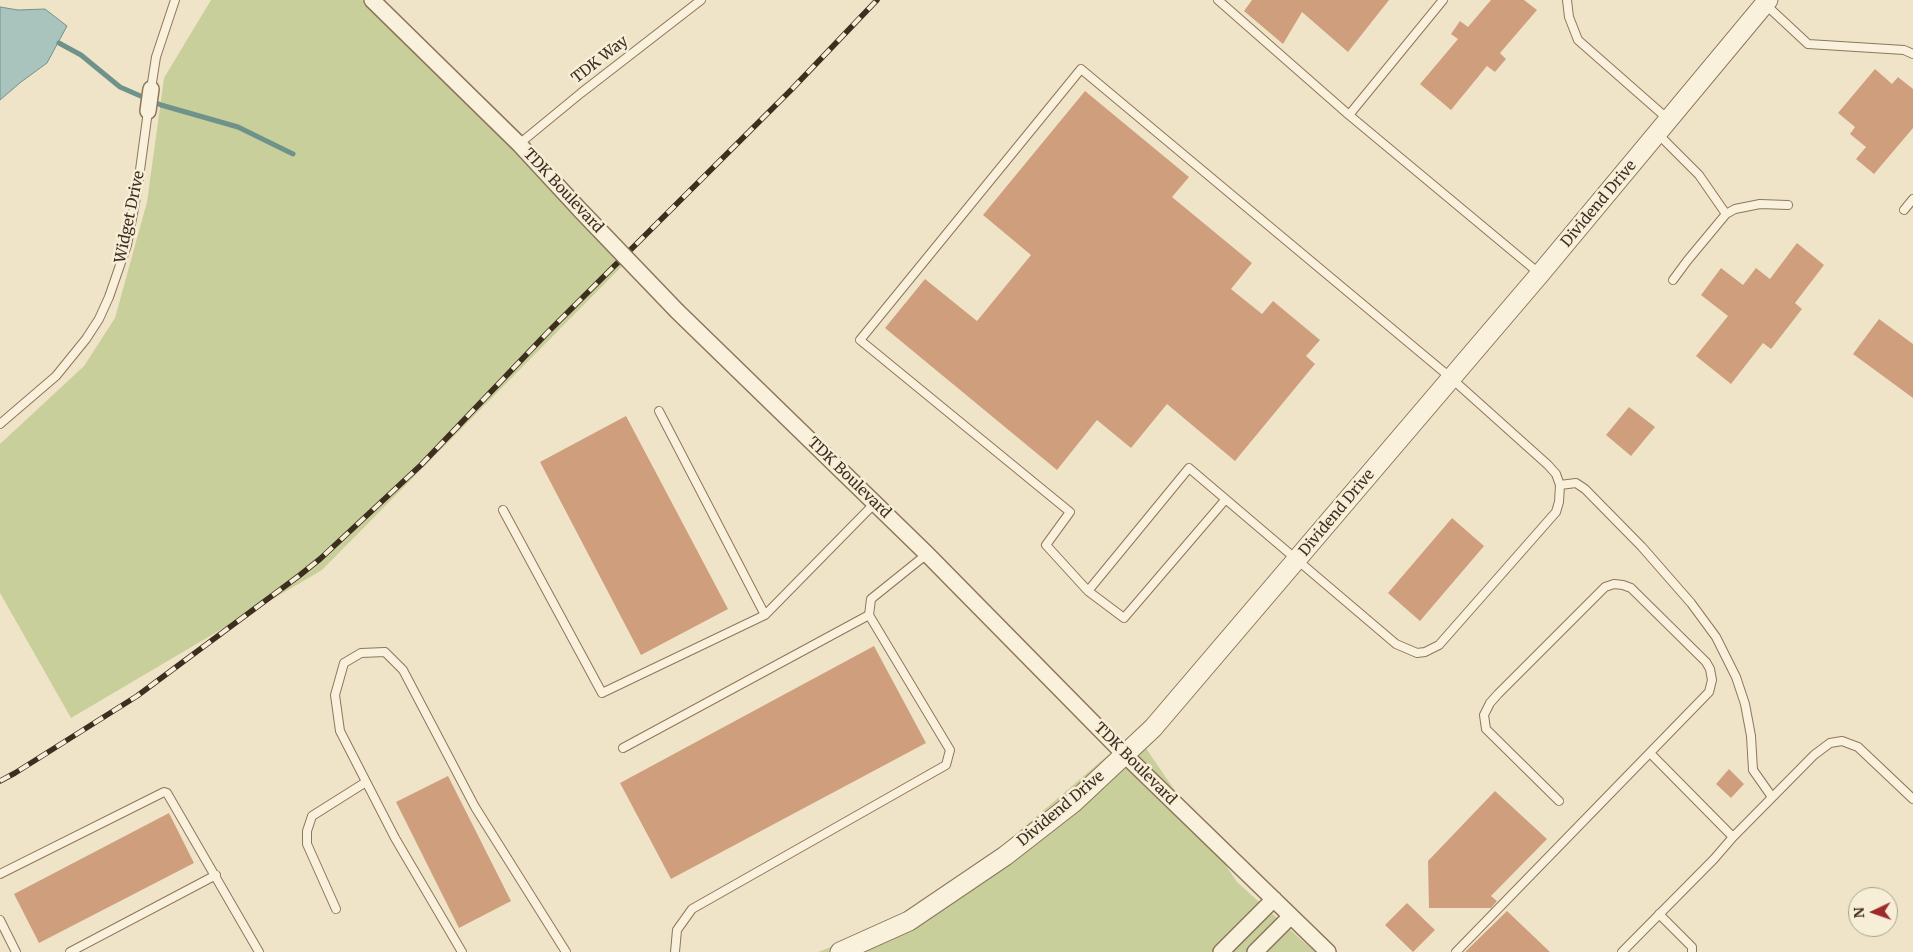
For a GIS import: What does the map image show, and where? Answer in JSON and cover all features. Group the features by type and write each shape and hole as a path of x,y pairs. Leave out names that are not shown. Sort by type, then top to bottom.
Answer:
{"street":[{"name":"TDK Boulevard","path":"372,0 519,144 677,310 927,554 1124,754 1328,952"},
{"name":"Dividend Drive","path":"840,952 909,920 1005,856 1073,803 1153,728 1664,127 1764,1"},
{"name":"Widget Drive","path":"148,111 151,89"},
{"path":"1221,952 1274,899"},
{"path":"1255,952 1291,916"}],"lane":[{"name":"Widget Drive","path":"151,89 156,57 175,0"},
{"name":"TDK Way","path":"519,144 581,92 701,0"},
{"path":"1218,0 1349,115 1540,274"},
{"path":"1349,115 1443,0"},
{"path":"1567,0 1569,18 1578,40 1664,127 1726,214"},
{"path":"1764,1 1808,44 1895,49 1913,54"},
{"path":"1088,590 1189,468 1396,644 1417,653 1425,652 1439,645 1556,512 1559,502 1560,485 1556,474 1548,465 1451,378 1081,69 860,340 1070,512 1046,545 1088,590 1124,618 1225,500"},
{"name":"Widget Drive","path":"0,424 56,376 86,339 99,319 127,246 137,192 148,111"},
{"path":"1904,210 1913,199"},
{"path":"1673,280 1726,214 1736,209 1760,204 1788,205"},
{"path":"659,411 765,615"},
{"path":"1560,485 1576,483 1585,489 1642,547 1691,603 1716,637 1736,676 1745,704 1751,736 1753,770 1772,797"},
{"path":"503,510 602,693 765,615 875,503"},
{"path":"675,952 677,930 692,908 946,765 950,750 868,615 871,599 927,554"},
{"path":"1456,952 1709,692 1712,680 1710,669 1706,662 1631,588 1614,584 1605,587 1498,694 1490,703 1484,715 1486,729 1559,802"},
{"path":"623,748 868,615"},
{"path":"462,952 452,938 395,838 340,731 335,695 344,662 362,653 385,652 402,670 475,807 566,952"},
{"path":"1622,952 1714,859 1733,836 1814,755 1830,743 1842,741 1858,747 1913,799"},
{"path":"1650,752 1733,836"},
{"path":"336,909 307,844 307,831 312,816 366,782"},
{"path":"0,874 167,792 259,952"},
{"path":"70,952 216,875"},
{"path":"1659,914 1692,947 1692,952"},
{"path":"0,920 16,952"}],"green space":[{"path":"211,0 362,0 628,260 322,570 71,718 0,593 0,444 84,366 115,318 147,202 164,78"},
{"path":"1135,732 1237,882 1315,952 818,952 926,911"}],"water":[{"path":"0,7 18,10 45,9 67,26 47,63 0,100"}],"building":[{"path":"1252,0 1389,0 1348,52 1302,12 1283,44 1244,11"},
{"path":"1491,0 1524,0 1537,10 1500,53 1506,59 1495,72 1487,66 1451,110 1420,84 1458,39 1451,34 1460,21 1468,27"},
{"path":"1875,69 1892,84 1898,77 1913,89 1913,128 1874,174 1856,159 1866,147 1850,134 1855,127 1838,113"},
{"path":"1085,91 1189,177 1172,197 1252,263 1231,289 1262,314 1273,301 1320,340 1306,356 1315,364 1235,461 1167,404 1131,448 1097,420 1057,470 885,328 925,279 977,321 1031,255 983,215"},
{"path":"1797,243 1824,265 1795,303 1802,309 1771,349 1763,343 1731,384 1696,356 1728,316 1701,295 1721,268 1743,285 1756,268 1770,279"},
{"path":"1879,319 1913,344 1913,398 1853,354"},
{"path":"1629,407 1655,427 1631,456 1606,435"},
{"path":"626,416 728,609 641,655 540,462"},
{"path":"1452,518 1484,546 1420,621 1388,593"},
{"path":"874,646 926,743 671,879 620,783"},
{"path":"1729,769 1744,784 1731,798 1716,784"},
{"path":"448,776 511,901 459,928 396,802"},
{"path":"1495,791 1547,839 1491,896 1497,901 1491,908 1429,908 1428,861"},
{"path":"169,813 194,863 39,943 14,894"},
{"path":"1407,903 1435,930 1413,952 1385,925"},
{"path":"1507,911 1550,952 1465,952"}],"waterway":[{"path":"59,43 81,55 120,87 161,105 238,127 293,154"}],"railway":[{"path":"0,781 137,696 320,559 421,465 548,332 792,89 877,0"}]}
